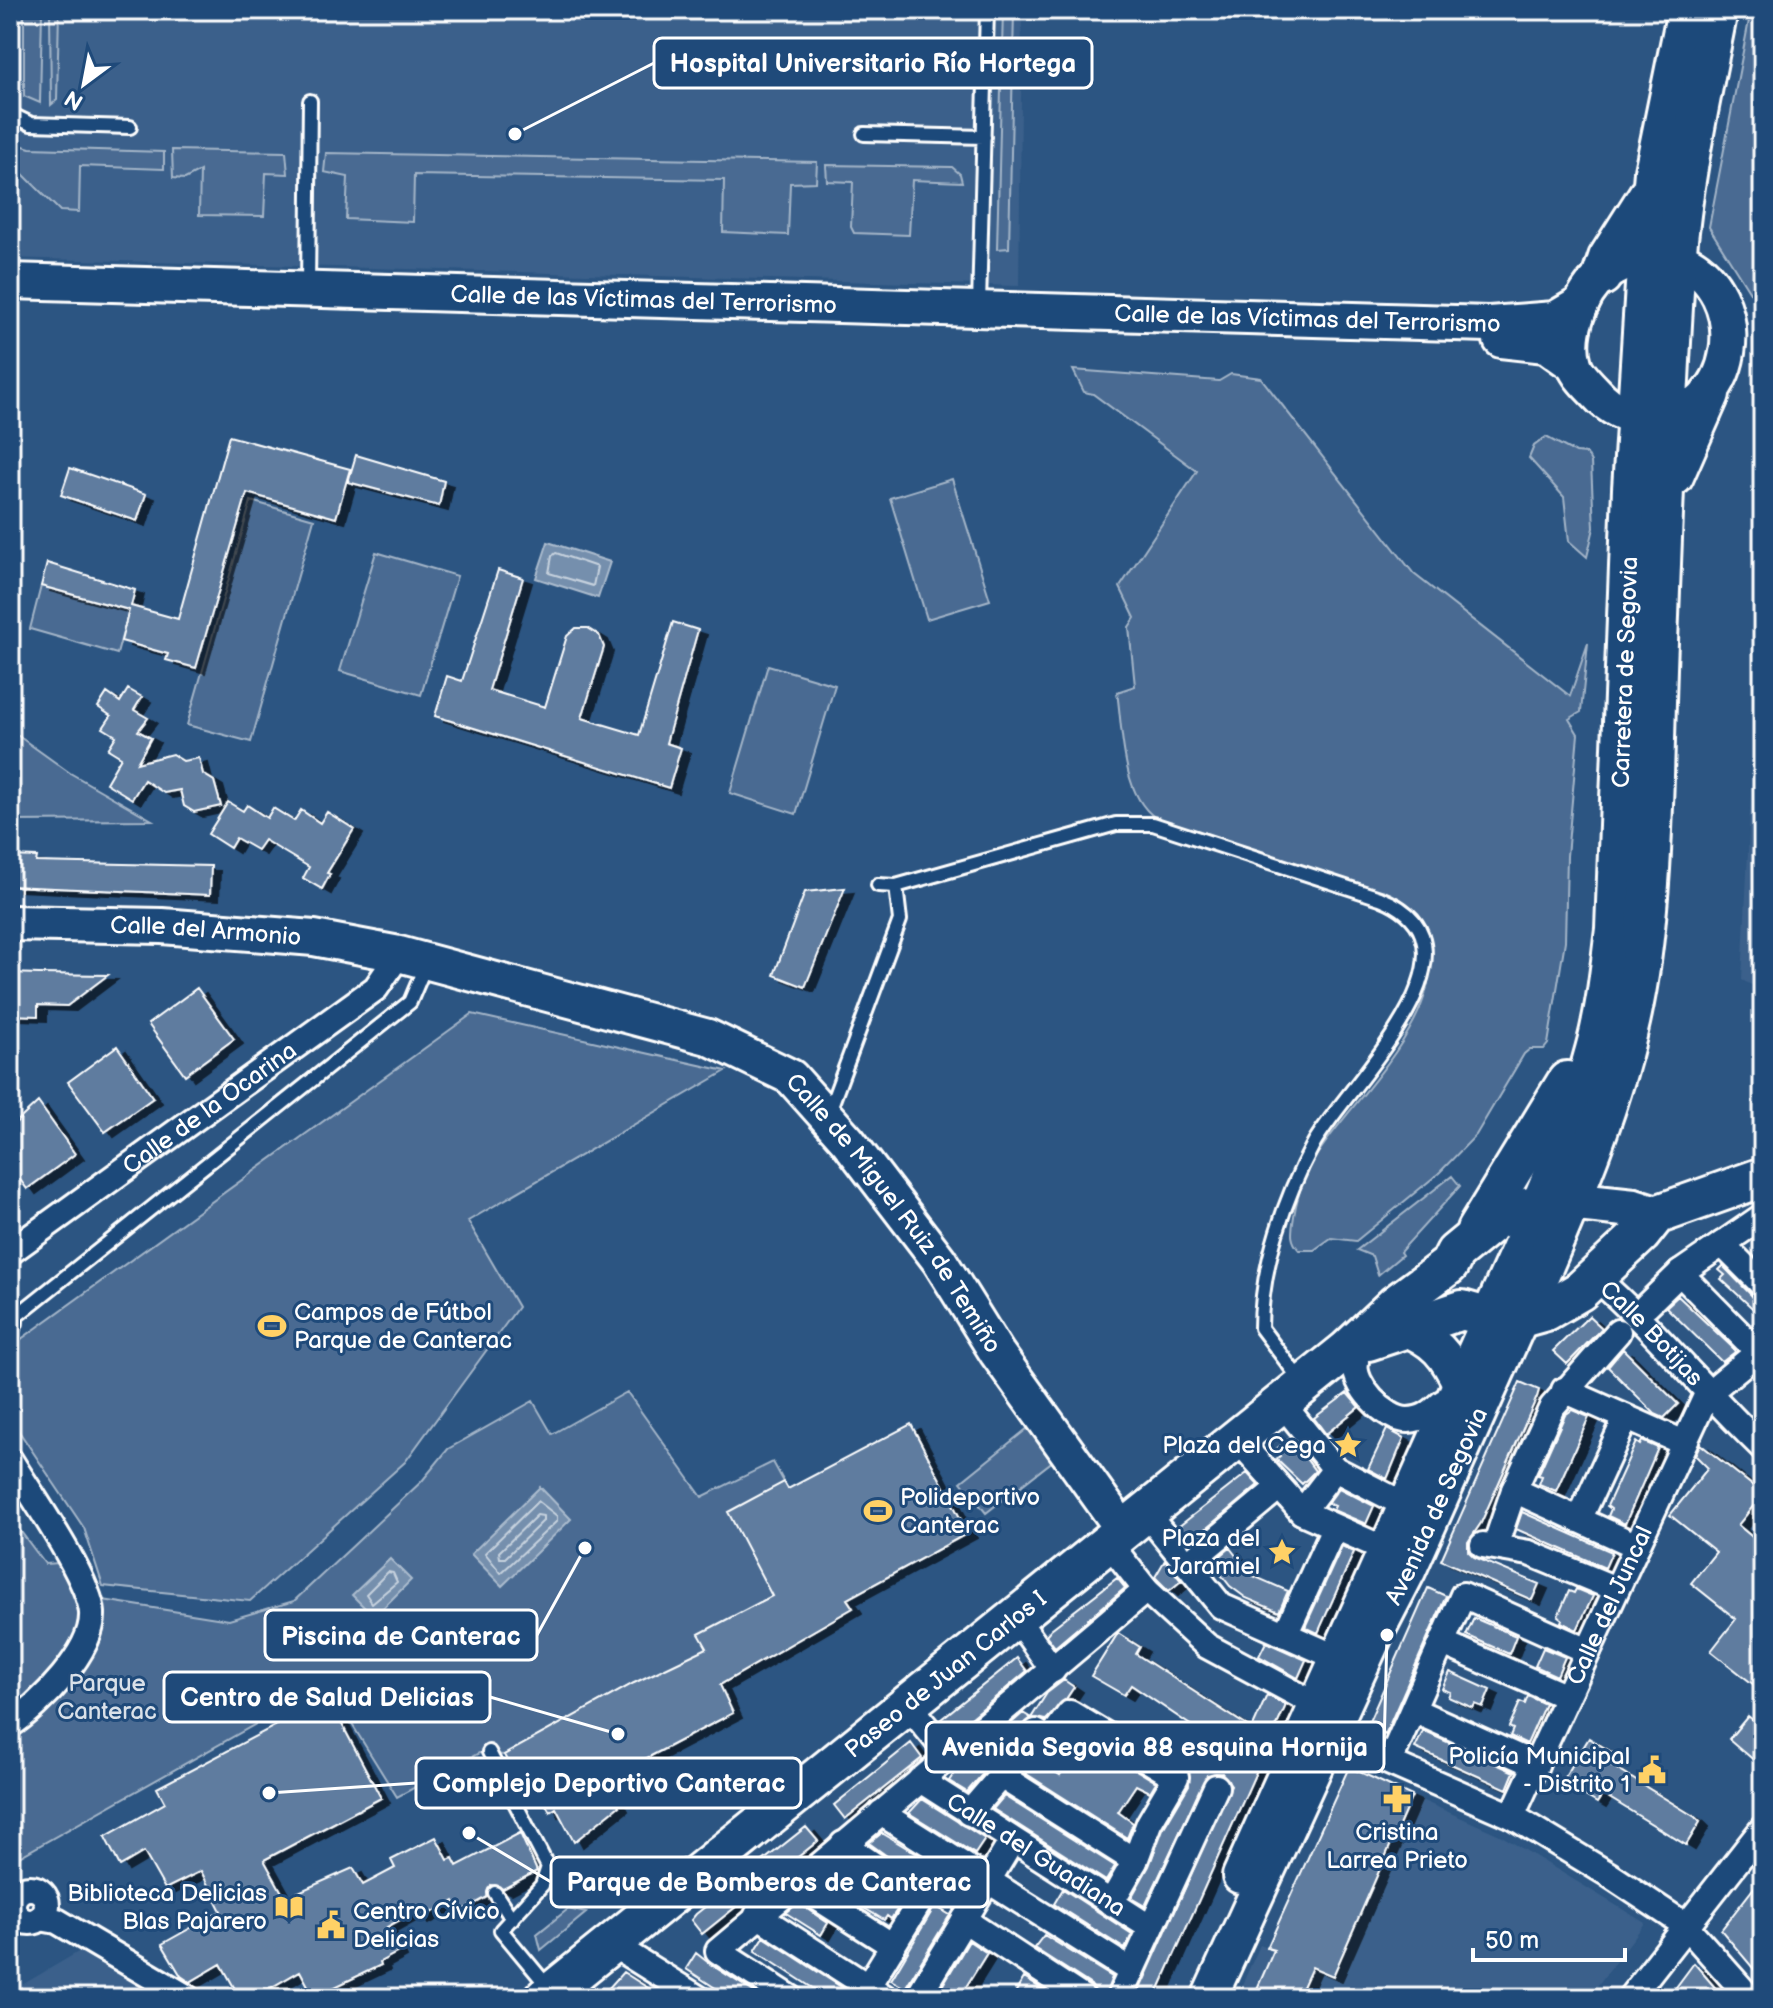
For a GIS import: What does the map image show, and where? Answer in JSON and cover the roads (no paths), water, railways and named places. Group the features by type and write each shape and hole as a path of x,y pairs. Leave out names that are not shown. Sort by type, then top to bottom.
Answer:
{"main road":[{"name":"Carretera de Segovia","path":"1662,256 1652,189 1687,10"},
{"name":"Carretera de Segovia","path":"1569,1203 1615,929 1662,256 1694,132 1718,10"},
{"path":"1592,289 1652,189"},
{"path":"1663,505 1683,450 1710,394"},
{"name":"Carretera de Segovia","path":"1491,1315 1569,1203 1618,1074 1635,1001 1644,930 1663,505 1652,419"},
{"path":"1491,1315 1447,1287 1460,1251 1566,1082 1596,1049"},
{"path":"1591,1149 1602,1178 1615,1195 1645,1212"},
{"name":"Paseo de Juan Carlos I","path":"1351,1356 1395,1305 1495,1220 1569,1203 1645,1212 1763,1177"},
{"path":"1569,1203 1608,1223 1611,1239 1600,1270"},
{"name":"Paseo de Juan Carlos I","path":"548,1994 1292,1393 1402,1327 1546,1311 1580,1291 1641,1234 1645,1212"}],"street":[{"name":"Calle de las Víctimas del Terrorismo","path":"10,281 1489,324 1555,319 1592,289 1662,256"},
{"path":"1652,419 1694,410 1710,394 1725,361 1728,336 1725,307 1718,290 1706,277 1662,256"},
{"name":"Calle de las Víctimas del Terrorismo","path":"10,290 201,294 227,286"},
{"name":"Calle de las Víctimas del Terrorismo","path":"308,288 323,298 443,303 461,306 474,314"},
{"path":"1574,365 1573,331 1592,289"},
{"name":"Calle de las Víctimas del Terrorismo","path":"10,300 826,321 865,327 1015,330 1037,326"},
{"name":"Calle de las Víctimas del Terrorismo","path":"826,321 856,316 960,320 979,309"},
{"name":"Calle de las Víctimas del Terrorismo","path":"979,309 995,321 1037,326 1529,341 1546,345 1574,365 1607,406 1652,419"},
{"name":"Calle del Armonio","path":"10,923 162,926 314,938 413,958"},
{"name":"Calle de Miguel Ruiz de Temiño","path":"413,958 708,1037 791,1077 827,1117 939,1260 997,1353 1127,1529"},
{"name":"Calle de la Ocarina","path":"10,1252 376,988 413,958"},
{"path":"1647,1305 1680,1273 1762,1217"},
{"path":"1722,1244 1763,1285"},
{"name":"Calle Botijas","path":"1600,1270 1707,1394 1763,1448"},
{"path":"1680,1273 1761,1354"},
{"name":"Avenida de Segovia","path":"1185,1998 1318,1723 1338,1658 1491,1315"},
{"name":"Avenida de Segovia","path":"1209,1998 1318,1723 1491,1315"},
{"name":"Avenida de Segovia","path":"1402,1327 1426,1337 1441,1348 1456,1397"},
{"path":"1616,1589 1529,1553 1489,1546 1552,1407 1618,1332"},
{"name":"Calle Botijas","path":"1707,1394 1761,1354"},
{"path":"1351,1356 1364,1390 1395,1416 1405,1420 1427,1417 1442,1403 1456,1397"},
{"path":"1564,1390 1684,1443"},
{"path":"1292,1393 1335,1469 1407,1506"},
{"name":"Calle del Juncal","path":"1512,1816 1707,1394"},
{"path":"1579,1520 1626,1418"},
{"path":"1237,1439 1302,1512 1387,1550"},
{"path":"10,1460 72,1563 92,1614 81,1650 70,1669 10,1725"},
{"path":"1302,1512 1335,1469"},
{"path":"1187,1564 1278,1488"},
{"path":"1514,1490 1637,1546"},
{"path":"1285,1635 1334,1528"},
{"path":"1127,1529 1187,1564 1221,1606 1338,1658"},
{"path":"1127,1529 1146,1590 1207,1646 1318,1723 1390,1761 1512,1816 1685,1925 1750,1998"},
{"path":"791,1998 718,1951 1146,1590"},
{"path":"1390,1761 1463,1595 1588,1651"},
{"path":"1016,1618 1053,1670"},
{"path":"1443,1643 1567,1697"},
{"path":"907,1704 949,1755"},
{"path":"1413,1710 1536,1765"},
{"path":"969,1813 1018,1759 1036,1732 1045,1738 1052,1737 1070,1713 1176,1777 1149,1823 1135,1861 1111,1903"},
{"path":"1001,1776 1135,1861"},
{"name":"Calle del Guadiana","path":"920,1780 1151,1928"},
{"path":"1119,1998 1216,1787"},
{"path":"881,1813 1131,1971"},
{"path":"1630,1998 1763,1828"},
{"path":"917,1998 1012,1841"},
{"path":"757,1915 877,1992 893,1946 922,1898 843,1844"},
{"path":"796,1884 893,1946"},
{"path":"26,1907 188,1998"},
{"path":"964,1920 1083,1998"},
{"path":"610,1943 698,1998"}],"lane":[{"path":"979,309 987,10"},
{"path":"308,288 310,101"},
{"path":"10,114 31,124 130,127"},
{"path":"864,134 984,137"},
{"path":"878,885 896,886 1116,824 1153,824 1380,898 1407,915 1419,935 1424,955 1415,1001 1315,1142 1274,1230 1261,1328 1292,1393"},
{"path":"827,1117 900,920 896,886"},
{"path":"10,1322 410,1002 413,958"},
{"path":"489,1752 548,1867 542,1885 501,1930 548,1994"},
{"path":"495,1893 512,1919"}],"water":[{"path":"548,542 610,562 598,598 536,578"},
{"path":"540,1487 571,1519 502,1586 471,1554"},
{"path":"390,1559 411,1580 374,1617 352,1595"}],"place":[{"name":"Hospital Universitario Río Hortega","path":"515,134"},
{"name":"Campos de Fútbol Parque de Canterac","path":"272,1326"},
{"name":"Plaza del Cega","path":"1348,1445"},
{"name":"Polideportivo Canterac","path":"878,1511"},
{"name":"Piscina de Canterac","path":"585,1548"},
{"name":"Plaza del Jaramiel","path":"1282,1552"},
{"name":"Avenida Segovia 88 esquina Hornija","path":"1387,1635"},
{"name":"Centro de Salud Delicias","path":"618,1734"},
{"name":"Policía Municipal - Distrito 1","path":"1652,1770"},
{"name":"Complejo Deportivo Canterac","path":"269,1793"},
{"name":"Cristina Larrea Prieto","path":"1397,1799"},
{"name":"Parque de Bomberos de Canterac","path":"469,1833"},
{"name":"Biblioteca Delicias Blas Pajarero","path":"289,1907"},
{"name":"Centro Cívico Delicias","path":"331,1925"}],"park label":[{"name":"Parque Canterac","path":"107,1697"}]}
